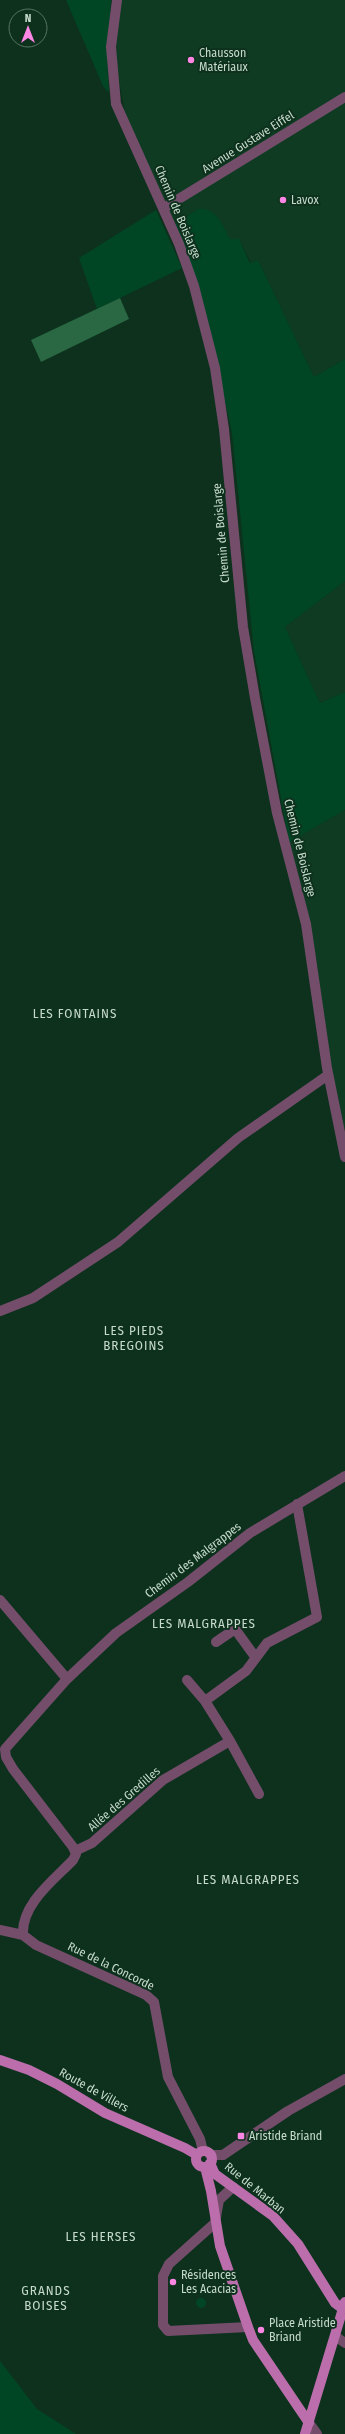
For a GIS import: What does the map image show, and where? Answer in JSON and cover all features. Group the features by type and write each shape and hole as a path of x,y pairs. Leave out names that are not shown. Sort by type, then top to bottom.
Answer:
{"main road":[{"name":"Route de Villers","path":"0,2060 29,2070 57,2084 105,2113 205,2158"},
{"name":"Rue de Marban","path":"205,2158 215,2174 273,2216 298,2244 334,2302 344,2305"},
{"path":"205,2158 215,2208 215,2223 220,2246 253,2340 309,2423"},
{"path":"305,2434 344,2305"}],"street":[{"name":"Chemin de Boislarge","path":"117,0 111,47 116,104 129,136 164,208 194,286 217,379 224,429 245,635 277,813 306,924 328,1075 345,1157"},
{"name":"Avenue Gustave Eiffel","path":"164,208 345,97"},
{"path":"0,1311 33,1298 118,1242 238,1138 328,1075"},
{"name":"Chemin des Malgrappes","path":"2,1750 67,1678 96,1650 138,1616 188,1582 256,1529 345,1476"},
{"path":"205,1701 246,1671 267,1643 317,1617 297,1504"},
{"path":"0,1600 67,1678"},
{"path":"216,1642 235,1629 256,1658"},
{"path":"187,1680 205,1701 230,1741 259,1794"},
{"name":"Allée des Gredilles","path":"75,1851 92,1843 163,1780 230,1741"},
{"path":"0,1930 23,1935 27,1913 37,1898 73,1860 75,1851 20,1779 2,1750"},
{"name":"Rue de la Concorde","path":"23,1935 36,1945 146,1995 154,2002 168,2077 200,2139 205,2158"},
{"path":"205,2158 223,2155 288,2111 345,2079"},
{"path":"233,2187 219,2200 215,2223 169,2264 163,2276 163,2325 168,2331 248,2327"},
{"path":"335,2336 345,2343"},
{"path":"309,2423 317,2434"}],"shaded area":[{"path":"66,0 111,0 107,56 109,93 103,86"},
{"path":"121,0 345,0 345,359 314,377 258,260 251,263 239,239 230,239 218,219 198,209 175,224 126,117 115,59"},
{"path":"198,209 210,211 222,223 230,239 239,239 250,263 258,260 314,377 345,359 345,581 285,627 320,703 345,692 345,810 289,842 254,651 232,433 211,339 175,224"},
{"path":"156,210 182,268 97,309 79,258"},
{"path":"120,298 129,319 41,362 31,340"},
{"path":"345,581 345,692 320,703 285,627"},
{"path":"345,810 345,1128 336,1130 289,842"},
{"path":"199,2298 203,2298 205,2299 205,2307 199,2308 196,2305 196,2301"},
{"path":"0,2361 37,2409 76,2434 0,2434"}],"place":[{"name":"Chausson Matériaux","path":"191,60"},
{"name":"Lavox","path":"283,200"},
{"name":"Aristide Briand","path":"241,2136"},
{"name":"Résidences Les Acacias","path":"173,2282"},
{"name":"Place Aristide Briand","path":"261,2330"}],"district":[{"name":"LES FONTAINS","path":"75,1013"},
{"name":"LES PIEDS BREGOINS","path":"134,1338"},
{"name":"LES MALGRAPPES","path":"204,1623"},
{"name":"LES MALGRAPPES","path":"248,1879"},
{"name":"LES HERSES","path":"101,2236"},
{"name":"GRANDS BOISES","path":"46,2298"}]}
